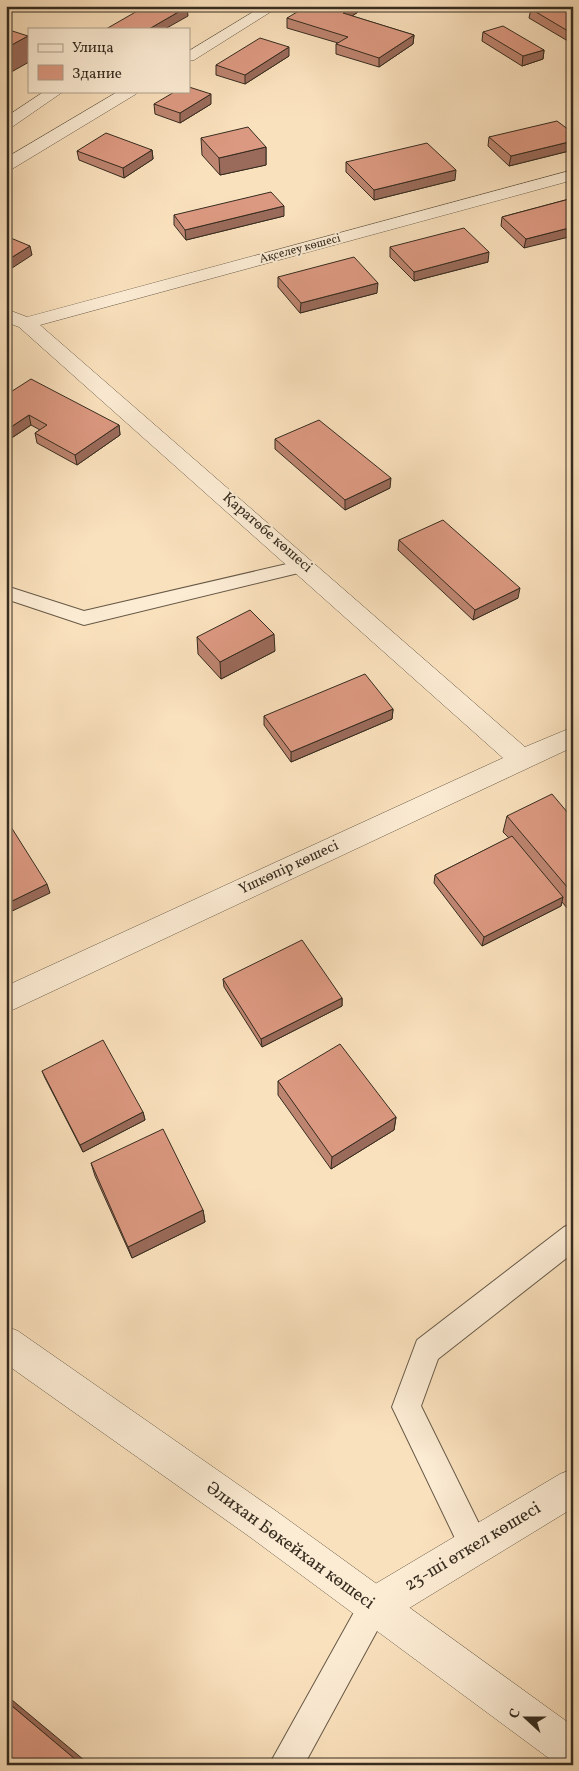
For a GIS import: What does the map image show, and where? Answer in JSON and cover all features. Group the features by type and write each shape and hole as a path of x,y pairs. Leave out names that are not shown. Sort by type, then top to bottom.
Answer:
{"street":[{"path":"190,55 273,6"},
{"path":"6,124 54,92"},
{"path":"7,164 129,92"},
{"name":"Ақселеу көшесі","path":"16,319 573,175"},
{"name":"Қаратөбе көшесі","path":"16,319 304,566 522,760"},
{"name":"Үшкөпір көшесі","path":"6,1000 573,736"},
{"name":"Әлихан Бөкейхан көшесі","path":"6,1343 263,1524 564,1753"},
{"name":"23-ші өткел көшесі","path":"374,1607 475,1546 567,1498"}],"lane":[{"path":"6,592 84,618 304,566"},
{"path":"475,1546 406,1406 428,1350 573,1236"},
{"path":"286,1765 374,1607"}],"building":[{"path":"146,6 187,7 151,28 108,28"},
{"path":"307,6 354,6 343,13 414,35 379,58 336,44 348,37 287,18"},
{"path":"540,6 566,6 573,10 573,34 531,9"},
{"path":"503,26 544,50 523,56 483,32"},
{"path":"6,29 28,36 6,48"},
{"path":"260,38 289,47 245,75 216,65"},
{"path":"190,87 211,94 180,113 154,104 174,92 190,92"},
{"path":"557,121 573,133 573,141 511,156 489,137"},
{"path":"248,127 266,147 219,158 201,138"},
{"path":"106,133 152,150 123,168 77,151"},
{"path":"427,143 456,170 374,190 346,162"},
{"path":"271,192 284,206 185,230 174,215"},
{"path":"573,198 573,227 526,239 502,217"},
{"path":"464,228 489,252 414,272 390,247"},
{"path":"6,236 30,246 6,261"},
{"path":"354,257 378,283 301,303 278,277"},
{"path":"31,379 119,425 75,455 35,433 47,425 29,415 8,429 6,428 6,395"},
{"path":"319,420 391,478 345,500 275,439"},
{"path":"443,520 520,588 475,610 399,540"},
{"path":"250,610 274,634 220,662 197,637"},
{"path":"365,674 393,709 291,752 264,716"},
{"path":"552,794 573,819 573,894 507,816"},
{"path":"6,819 47,884 6,904"},
{"path":"512,836 563,897 484,937 435,875"},
{"path":"302,940 342,998 261,1039 223,979"},
{"path":"103,1040 143,1112 80,1145 42,1071"},
{"path":"340,1044 396,1117 332,1157 278,1081"},
{"path":"163,1129 203,1210 128,1247 91,1163"},
{"path":"6,1701 82,1765 6,1765"}]}
